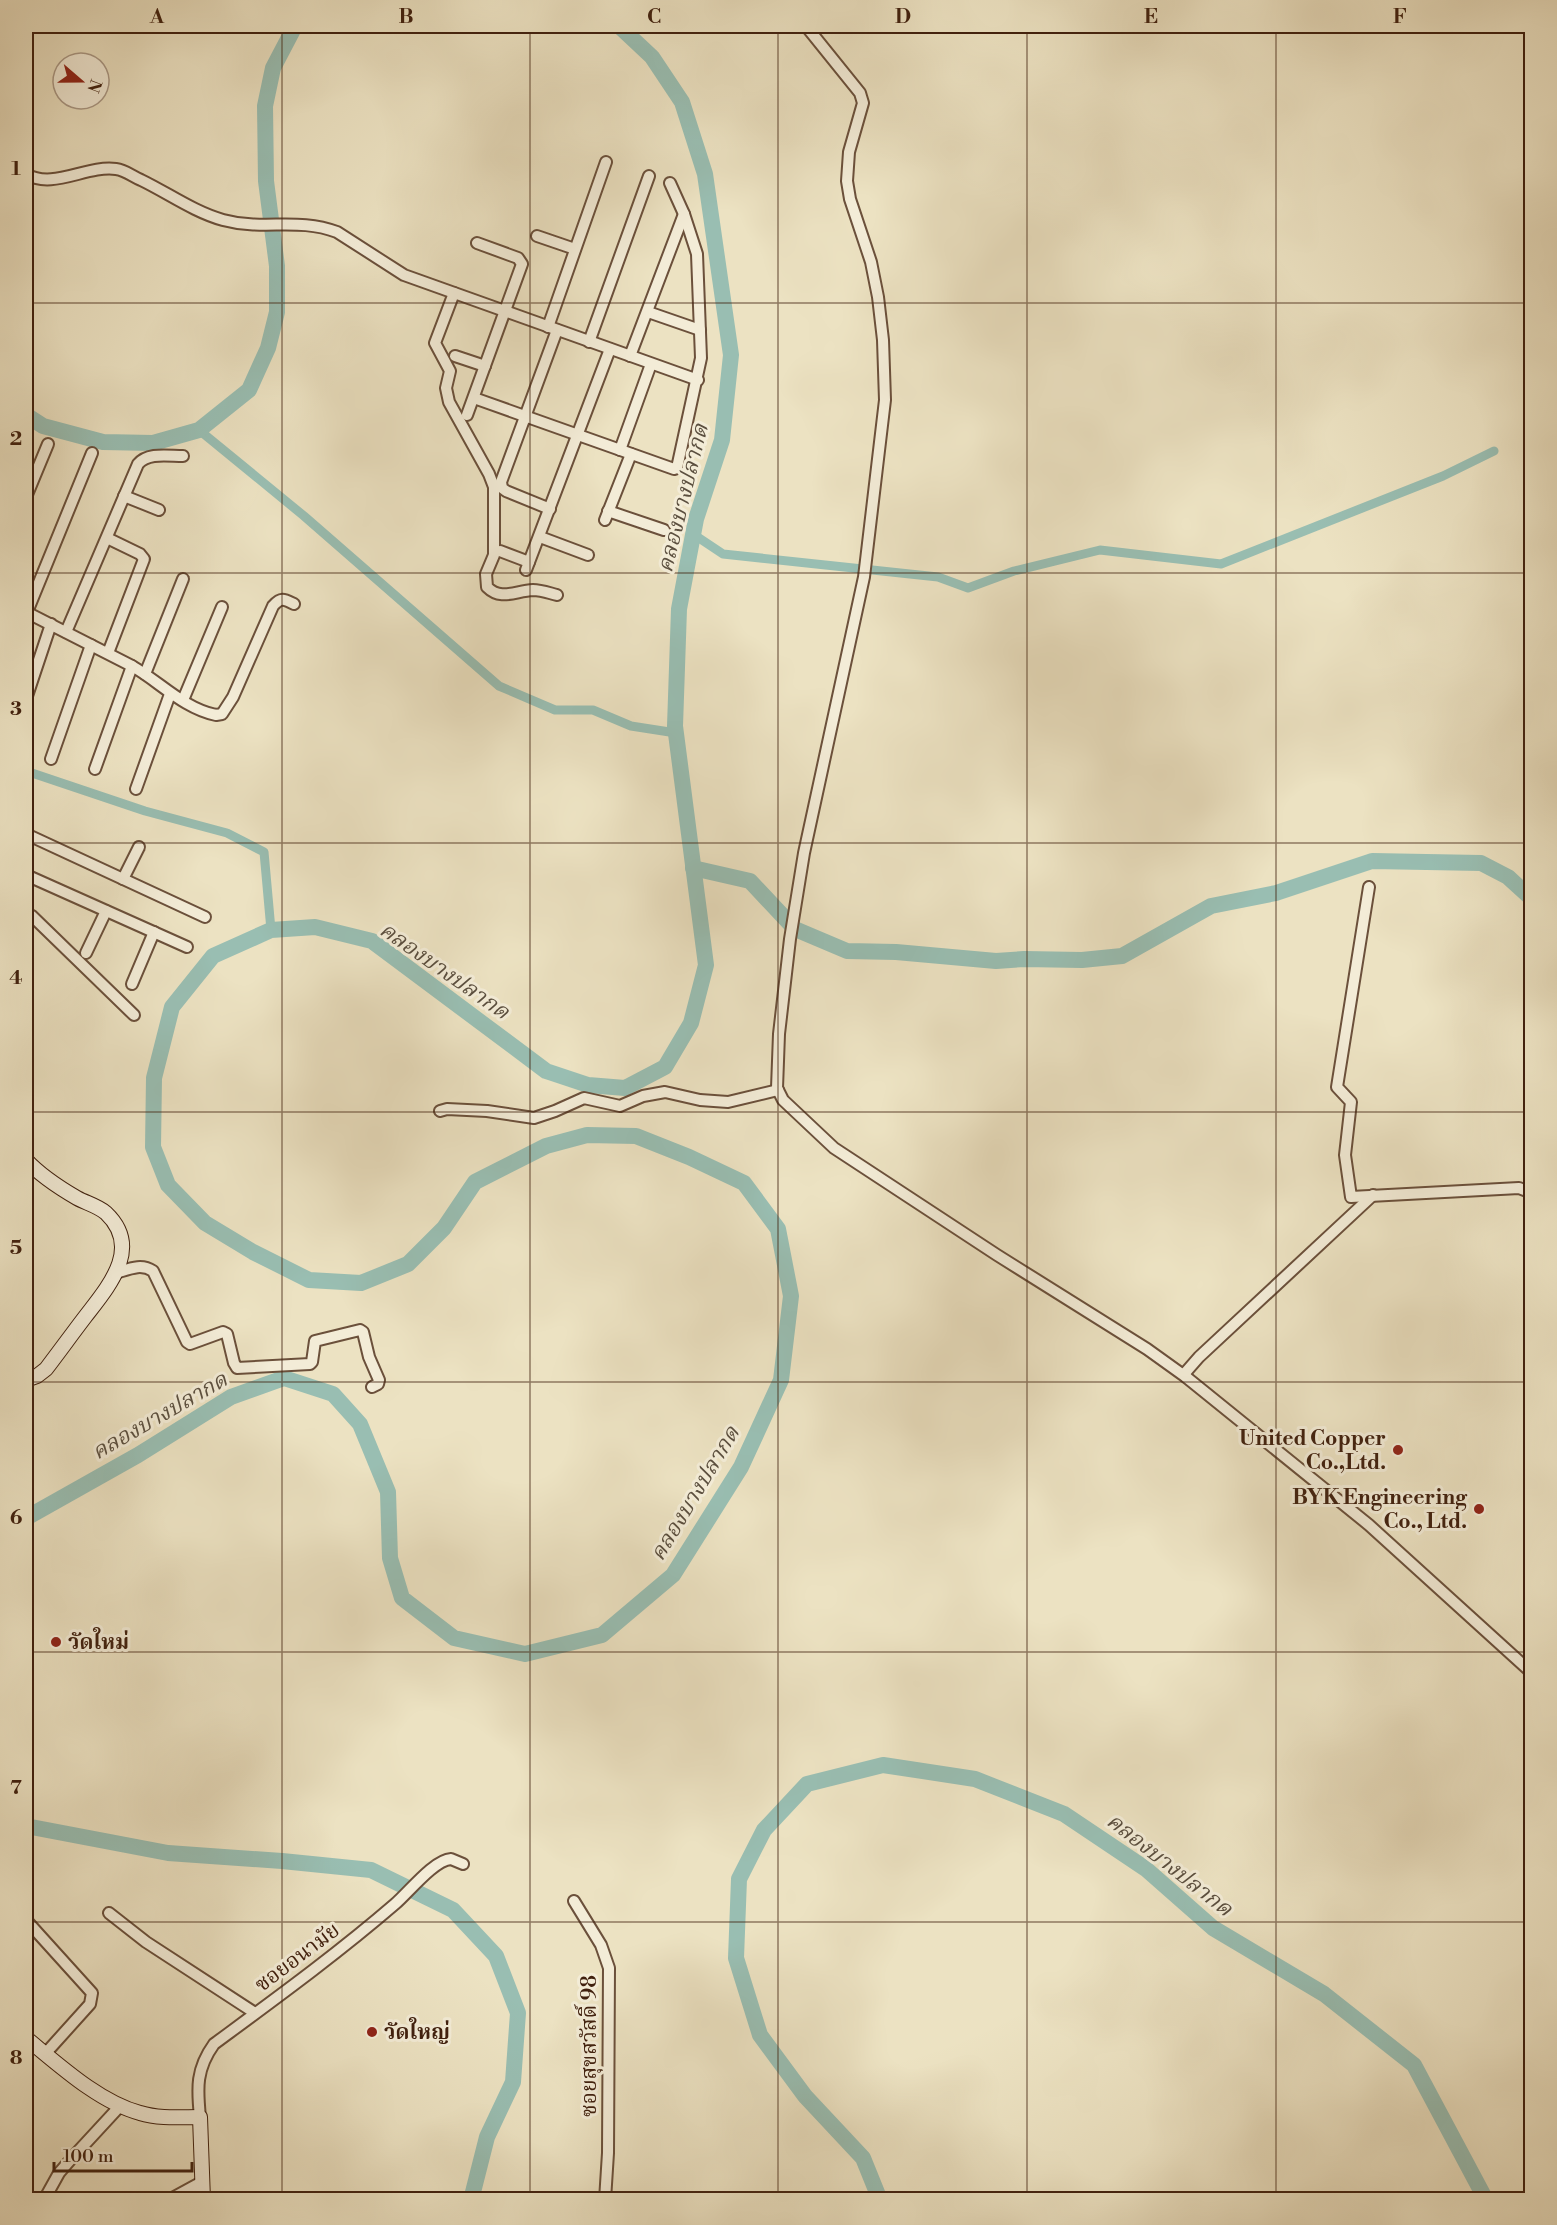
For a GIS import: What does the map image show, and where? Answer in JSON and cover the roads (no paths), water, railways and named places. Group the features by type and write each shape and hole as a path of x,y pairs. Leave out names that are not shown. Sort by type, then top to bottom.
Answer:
{"street":[{"path":"806,26 860,93 862,103 849,152 847,181 850,199 874,275 878,297 883,340 885,400 864,577 804,853 790,939 779,1034 778,1090 783,1100 834,1148 997,1255 1147,1349 1186,1377 1369,1525 1532,1673"},
{"path":"550,509 502,488 501,482 553,329 575,249 606,162"},
{"path":"26,174 43,180 102,169 120,170 206,214 237,223 262,227 280,224 312,225 337,232 404,275 698,380"},
{"path":"589,342 649,176"},
{"path":"474,398 674,469 677,468 701,358 697,254 684,214 670,183"},
{"path":"630,356 684,214"},
{"path":"537,236 575,249"},
{"path":"467,415 522,264 518,258 477,243"},
{"path":"454,293 435,343 450,371 446,388 449,402 494,487 494,555 486,574 487,587 500,596 533,590 557,595"},
{"path":"648,312 700,330"},
{"path":"500,551 528,566 610,349"},
{"path":"455,356 485,366"},
{"path":"651,364 607,515 664,530"},
{"path":"26,497 48,444"},
{"path":"92,453 26,612 132,666 171,694 210,714 222,714 233,697 273,606 279,599 294,604"},
{"path":"66,632 138,464 143,458 183,456"},
{"path":"124,496 159,510"},
{"path":"540,537 588,555"},
{"path":"106,538 140,554 144,559 108,653"},
{"path":"145,674 183,579"},
{"path":"183,700 222,607"},
{"path":"26,699 51,624"},
{"path":"51,759 92,645"},
{"path":"95,769 132,666"},
{"path":"136,789 171,694"},
{"path":"26,834 205,917"},
{"path":"123,879 139,847"},
{"path":"26,875 187,947"},
{"path":"1369,887 1337,1087 1351,1102 1345,1155 1351,1197 1519,1188 1532,1193"},
{"path":"86,953 106,911"},
{"path":"26,914 32,916 134,1015"},
{"path":"132,984 154,932"},
{"path":"440,1111 447,1109 487,1111 534,1118 584,1098 620,1106 643,1096 665,1092 700,1100 728,1102 778,1090"},
{"path":"26,1160 48,1180 105,1212 118,1228 122,1241 122,1256 107,1288 46,1369 26,1380"},
{"path":"1186,1377 1185,1373 1206,1350 1373,1196"},
{"path":"116,1273 139,1266 153,1271 187,1342 190,1344 223,1332 227,1334 234,1363 237,1368 241,1369 260,1365 310,1364 315,1341 360,1330 363,1332 369,1357 379,1380 378,1384 372,1388"},
{"name":"ซอยอนามัย","path":"200,2117 198,2093 203,2059 214,2044 342,1947 446,1860 452,1859 463,1864"},
{"name":"ซอยสุขสวัสดิ์ 98","path":"574,1901 601,1945 609,1968 608,2153 605,2199"},
{"path":"109,1913 146,1942 255,2013"},
{"path":"26,1920 92,1993 90,2004 45,2054"},
{"path":"26,2038 71,2074 120,2106 148,2115 200,2117 203,2199"},
{"path":"45,2199 59,2174 120,2106"},
{"path":"169,2199 202,2182"}],"waterway":[{"path":"26,415 43,426 103,442 153,443 199,430 249,390 268,348 277,312 277,266 266,181 265,106 273,68 295,26"},
{"name":"คลองบางปลากด","path":"26,1518 138,1455 231,1397 284,1378 333,1394 360,1424 388,1492 390,1558 402,1598 454,1638 525,1654 602,1635 673,1575 741,1467 781,1380 791,1296 778,1229 744,1183 689,1157 636,1136 587,1135 546,1146 475,1182 444,1228 408,1264 361,1283 309,1280 253,1252 205,1223 168,1185 153,1147 154,1078 172,1007 213,956 271,930 315,927 372,941 546,1071 588,1085 625,1088 665,1067 691,1023 706,965 675,726 679,609 696,519 722,440 731,355 705,174 682,102 652,57 619,26"},
{"path":"199,430 304,516 499,686 555,710 593,710 631,726 676,733"},
{"path":"693,534 723,554 938,577 968,588 1014,571 1100,550 1221,564 1443,476 1494,451"},
{"path":"26,771 145,811 227,833 264,852 271,930"},
{"path":"693,868 750,881 795,929 847,951 896,952 996,961 1082,960 1122,956 1211,906 1276,893 1372,861 1481,863 1508,877 1532,899"},
{"name":"คลองบางปลากด","path":"880,2200 863,2158 805,2096 760,2035 736,1958 739,1879 764,1830 807,1784 883,1765 975,1779 1064,1814 1146,1869 1213,1928 1324,1994 1414,2065 1486,2200"},
{"name":"คลองบางปลากด","path":"26,1826 168,1853 371,1870 453,1910 496,1956 518,2013 513,2082 487,2137 471,2200"}],"place":[{"name":"United Copper Co.,Ltd.","path":"1398,1450"},
{"name":"BYK Engineering Co., Ltd.","path":"1479,1509"},
{"name":"วัดใหม่","path":"56,1642"},
{"name":"วัดใหญ่","path":"372,2032"}]}
